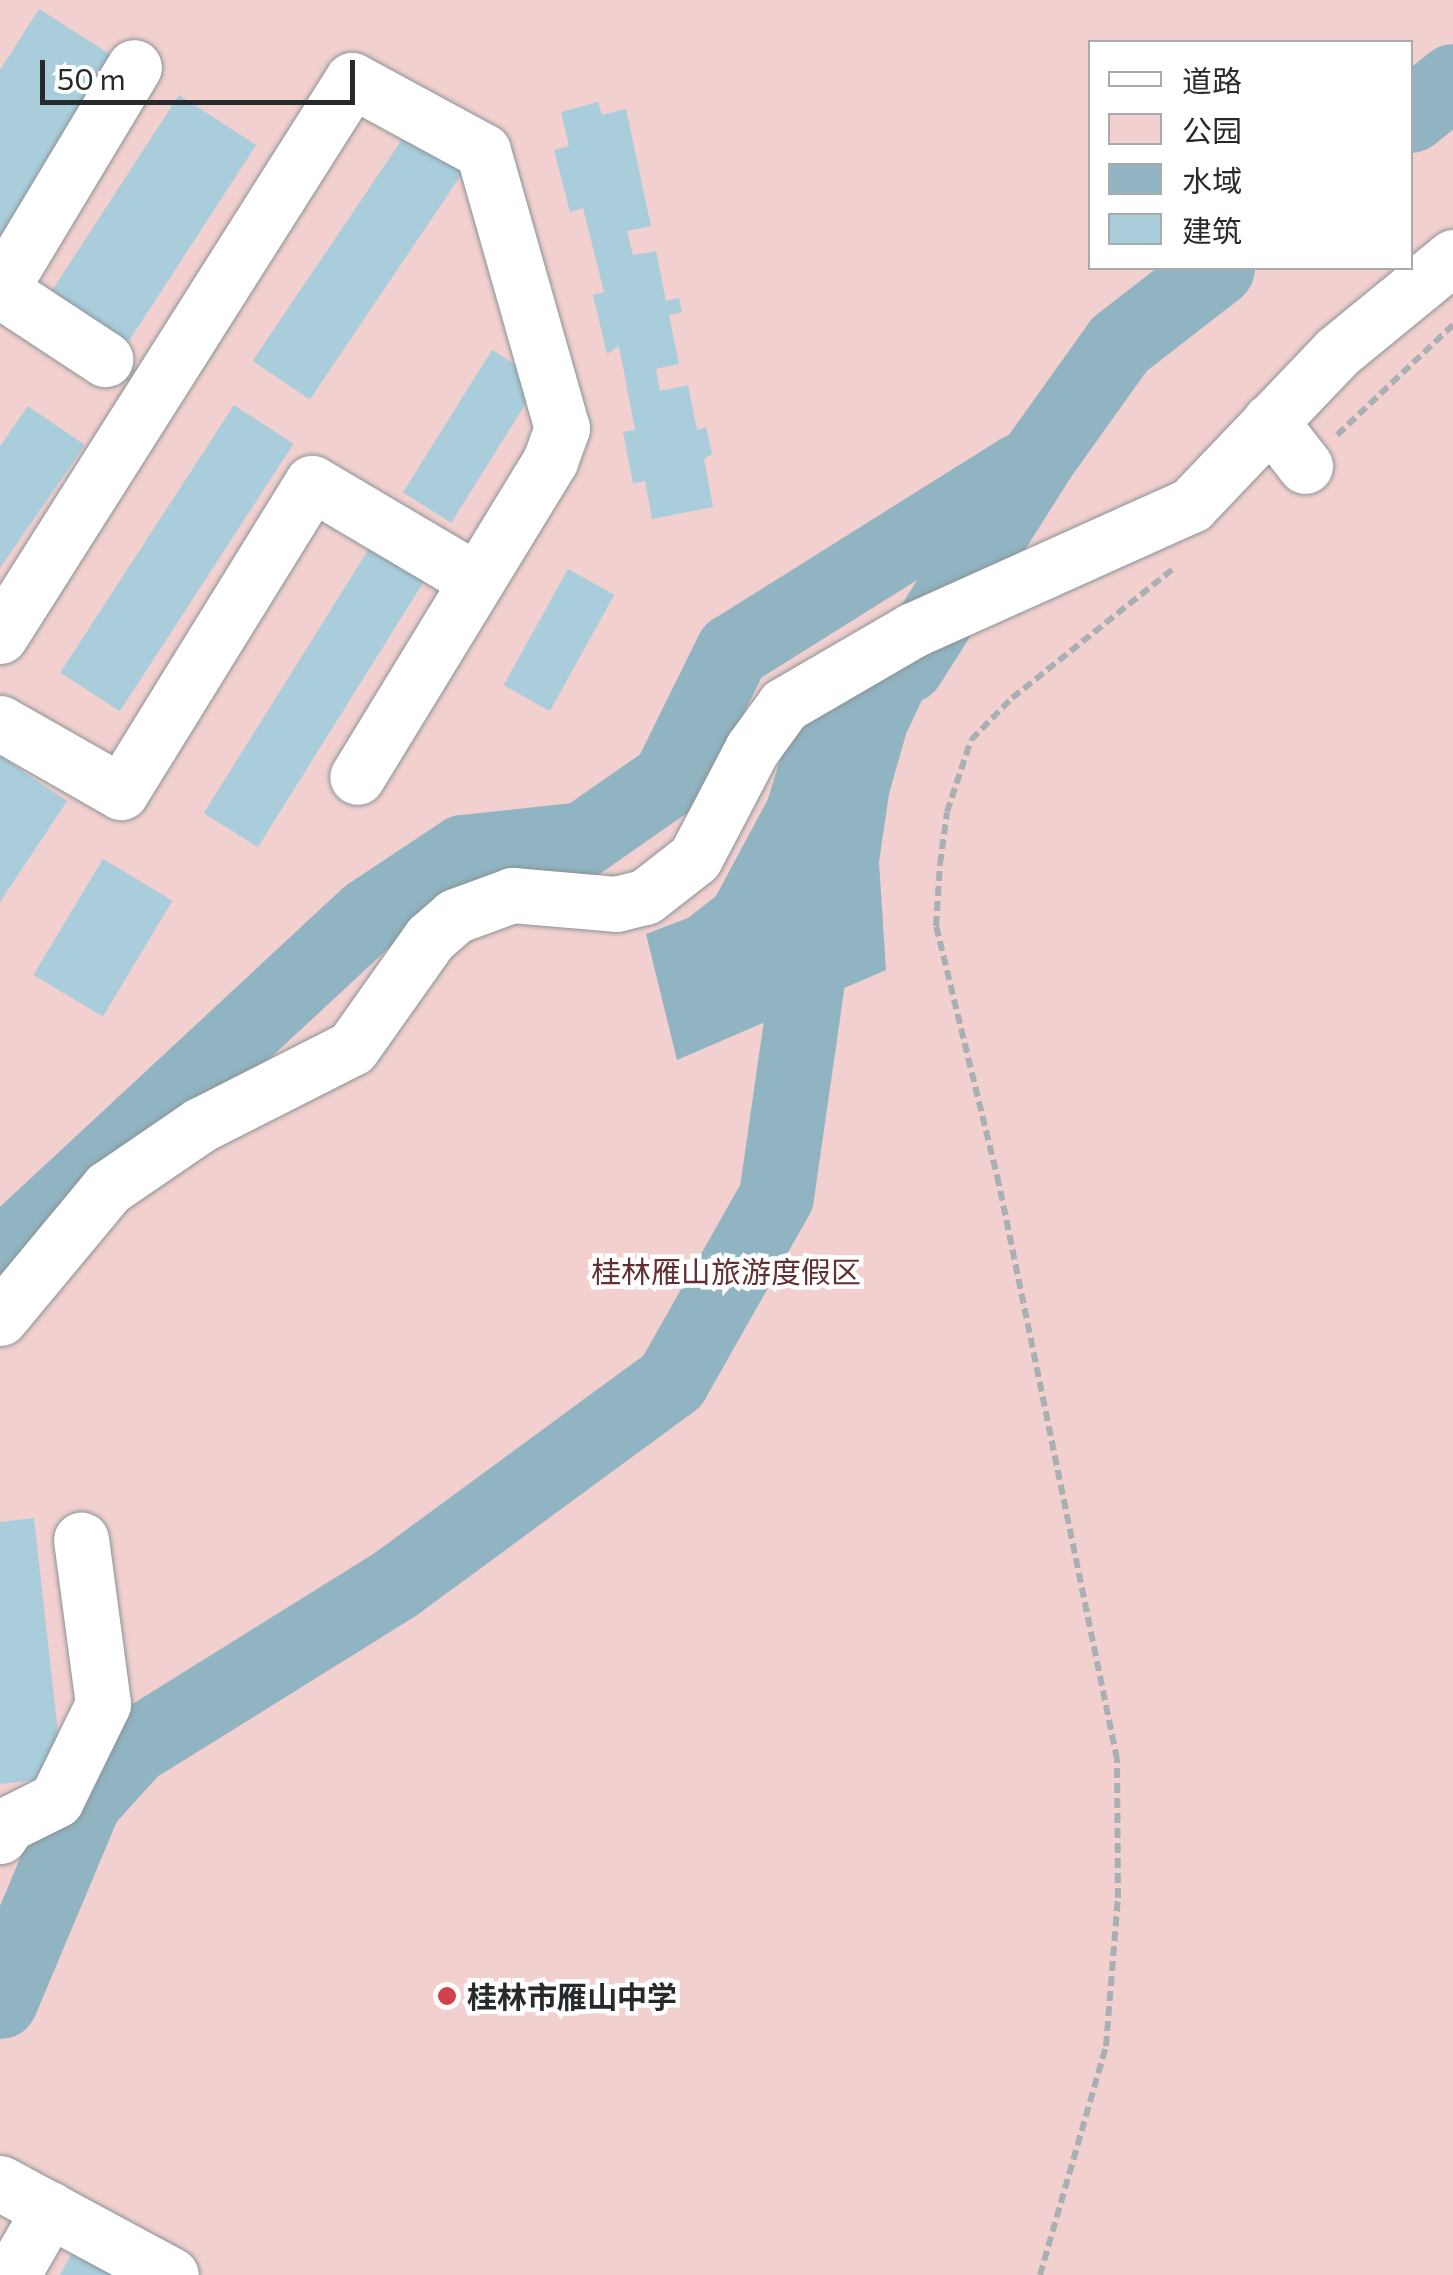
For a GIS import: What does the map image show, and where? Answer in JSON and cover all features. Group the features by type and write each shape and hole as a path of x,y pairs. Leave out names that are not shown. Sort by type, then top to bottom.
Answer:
{"lane":[{"path":"105,359 0,290 134,68"},
{"path":"0,636 352,80 483,150 560,404 557,449 356,777"},
{"path":"0,1318 108,1188 200,1125 352,1048 430,938 455,916 512,894 630,902 682,872 784,705 912,630 1191,504 1336,352 1453,256"},
{"path":"1270,421 1305,466"},
{"path":"0,723 121,792 312,482 476,580"},
{"path":"0,1836 8,1824 56,1800 103,1704 80,1540"},
{"path":"0,2183 172,2275"},
{"path":"12,2275 50,2210"}],"path":[{"path":"1305,466 1453,325"},
{"path":"1040,2275 1106,2046 1118,1898 1117,1759 999,1184 936,926 940,864 947,812 971,740 1012,698 1183,561"}],"green space":[{"name":"桂林雁山旅游度假区","path":"0,0 1453,0 1453,2275 0,2275"}],"water":[{"path":"950,640 906,734 889,794 879,862 886,970 677,1060 646,934 688,918 716,896 768,799 783,750 814,700"}],"building":[{"path":"39,9 116,58 0,240 0,70"},
{"path":"179,95 256,145 129,341 52,291"},
{"path":"598,102 602,115 626,109 651,226 627,231 633,255 656,251 666,301 679,298 682,312 669,315 679,364 656,369 660,391 688,385 697,430 706,427 712,454 704,459 713,507 652,519 645,481 633,484 623,432 635,430 619,346 607,354 593,295 604,292 583,208 570,212 554,150 569,146 561,112"},
{"path":"407,132 464,171 310,399 253,361"},
{"path":"492,350 540,380 451,523 403,492"},
{"path":"234,405 294,444 120,711 60,673"},
{"path":"28,406 85,445 0,568 0,446"},
{"path":"370,547 424,581 258,847 204,813"},
{"path":"568,569 614,595 550,711 504,685"},
{"path":"0,756 67,801 0,902"},
{"path":"103,859 172,901 103,1016 33,975"},
{"path":"34,1518 63,1777 0,1784 0,1522"},
{"path":"72,2253 113,2275 60,2275"}],"waterway":[{"path":"1413,113 1453,81"},
{"path":"907,665 1037,459 1119,344 1214,270"},
{"path":"0,1257 368,915 463,852 583,839 669,779 732,651 1020,470"},
{"path":"0,2001 84,1801 133,1747 396,1583 672,1380 776,1196 818,903"}],"place":[{"name":"桂林市雁山中学","path":"447,1996"}]}
